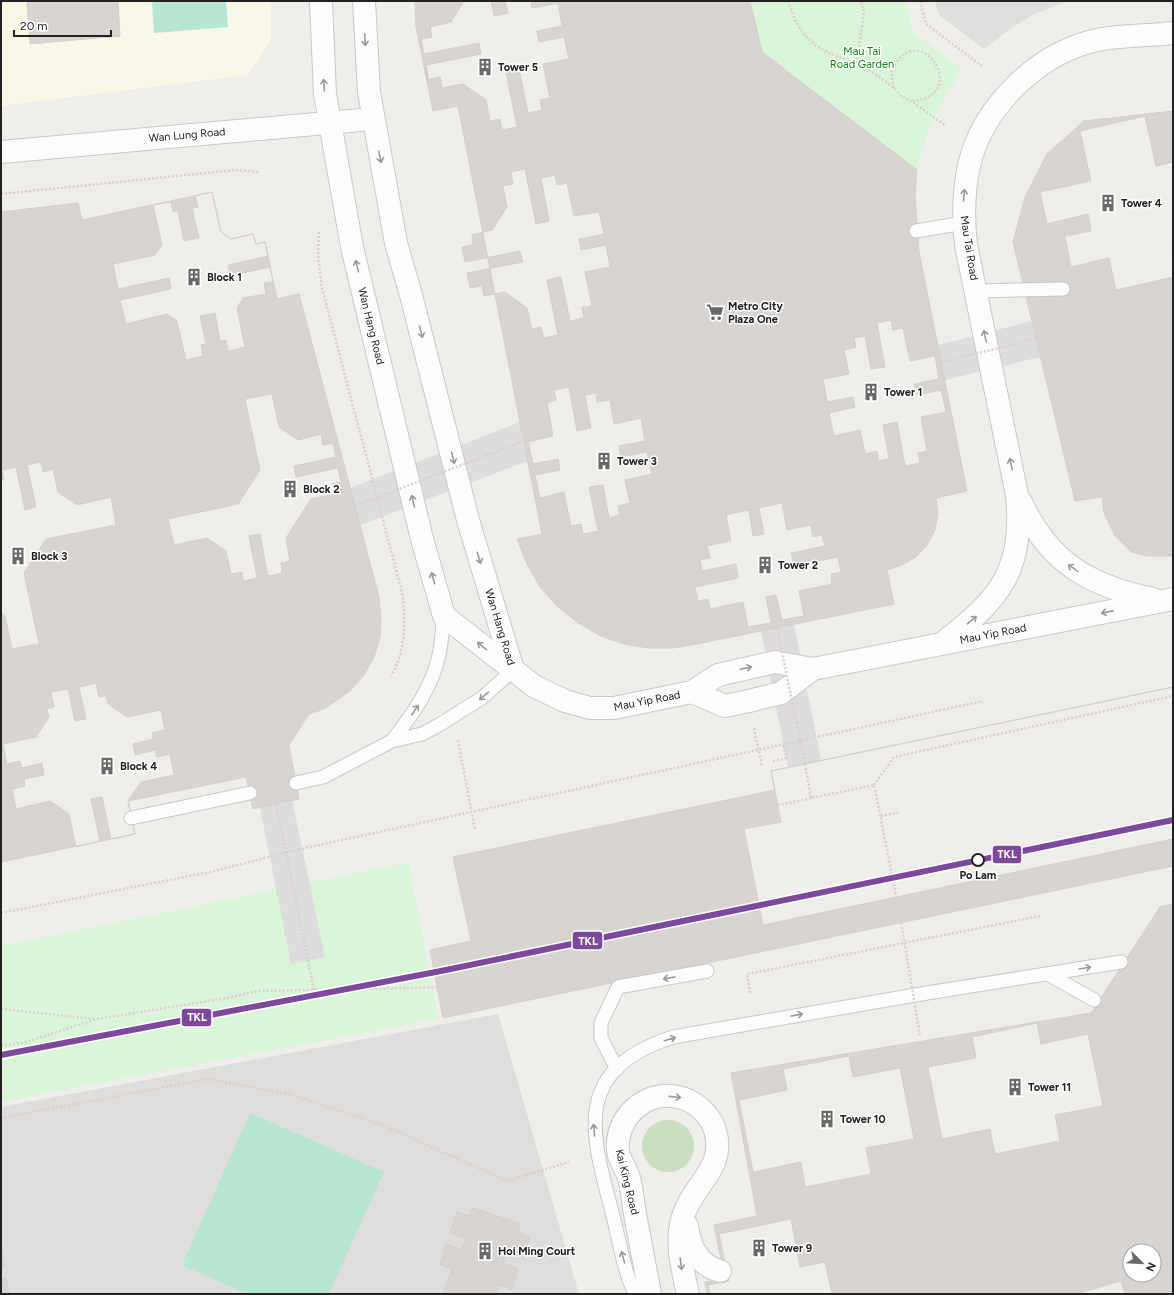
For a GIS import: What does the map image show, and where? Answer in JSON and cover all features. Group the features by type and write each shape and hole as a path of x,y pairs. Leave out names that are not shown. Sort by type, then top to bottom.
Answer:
{"street":[{"name":"Wan Hang Road","path":"321,1 324,80 329,123 352,247 422,539 444,616 513,670"},
{"name":"Wan Hang Road","path":"364,1 366,56 372,119 396,243 421,332 468,520 513,670"},
{"name":"Mau Tai Road","path":"941,644 980,613 1000,588 1011,567 1018,543 1020,519 1017,495 976,291 964,223 965,184 969,165 978,140 990,116 1007,95 1026,76 1048,61 1072,49 1097,40 1173,33"},
{"name":"Wan Lung Road","path":"1,152 372,119"},
{"name":"Mau Tai Road","path":"1017,495 1038,533 1051,550 1067,564 1090,579 1116,591 1167,600"},
{"name":"Mau Yip Road","path":"513,670 534,686 565,701 590,708 614,708 692,692 718,675 775,662 813,669 1167,600"},
{"name":"Mau Yip Road","path":"692,692 724,706 781,693 813,669"},
{"name":"Kai King Road","path":"650,1294 628,1177 619,1158 618,1142 621,1127 628,1115 638,1105 654,1097 672,1096 693,1102 706,1114 715,1128 717,1140 717,1153 713,1167 700,1183 684,1211 679,1236 681,1265 688,1294"},
{"path":"684,1211 689,1237 694,1252 705,1265 720,1271"}],"lane":[{"path":"916,231 964,223"},
{"path":"976,291 1063,289"},
{"path":"392,741 418,706 430,681 439,657 444,616"},
{"path":"296,783 323,777 392,741 422,734 439,726 482,698 513,670"},
{"path":"131,818 250,793"},
{"path":"635,1294 596,1153 594,1122 599,1092 616,1069 630,1056 648,1045 673,1037 1121,962"},
{"path":"616,1069 601,1038 601,1023 618,987 707,971"},
{"path":"1048,974 1094,1000"}],"path":[{"path":"788,1 795,20 803,34 815,45 828,53 864,66 894,88 901,96 911,101 945,125"},
{"path":"857,63 864,12 861,1"},
{"path":"920,1 926,24 983,67"},
{"path":"894,88 891,77 893,66 899,58 909,52 920,52 931,56 939,70 940,75 938,86 932,95 922,100 911,101"},
{"path":"1,194 235,170 260,172"},
{"path":"320,225 318,255 322,288 402,592 405,617 403,642 396,667 390,676"},
{"path":"941,362 1036,339 1173,317"},
{"path":"355,506 524,441"},
{"path":"777,628 811,798"},
{"path":"1,1046 23,1043 98,1020 227,998 257,991 451,987 660,943 640,835 874,785 894,757 1173,696"},
{"path":"1,913 210,872 296,850 983,701"},
{"path":"457,736 475,830"},
{"path":"773,761 786,758 783,745"},
{"path":"874,785 905,942 920,1036"},
{"path":"276,804 314,990"},
{"path":"881,816 900,812"},
{"path":"750,993 747,974 1040,916"},
{"path":"1,1009 98,1020"},
{"path":"1,1118 208,1078 289,1094 390,1128 507,1181 568,1162"}],"shaded area":[{"path":"1,1 271,1 271,41 248,75 1,106"},
{"path":"935,1 1067,1 1032,15 1007,31 984,49 939,15"},
{"path":"498,1014 579,1294 1,1294 1,1107"}],"green space":[{"path":"152,1 226,1 228,27 154,33"},
{"name":"Mau Tai Road Garden","path":"750,1 906,1 913,32 963,70 947,94 935,117 925,142 917,170 762,52"},
{"path":"409,862 438,1019 1,1102 1,946"},
{"path":"250,1113 384,1172 329,1294 247,1294 182,1265"},
{"path":"668,1120 678,1122 686,1128 692,1136 694,1146 692,1156 686,1164 678,1170 668,1172 658,1170 650,1164 644,1156 642,1146 644,1136 650,1128 658,1122"}],"pier":[{"path":"1032,321 1040,357 945,380 938,345"},
{"path":"520,422 528,461 360,525 350,488"},
{"path":"794,624 821,760 788,767 761,631"},
{"path":"292,800 325,957 291,964 260,808"}],"building":[{"path":"27,1 118,1 120,36 30,44"},
{"name":"Metro City Plaza One","path":"415,1 750,1 762,52 917,170 915,197 919,252 967,491 936,498 938,514 935,530 927,545 916,557 902,565 887,570 894,604 697,644 673,648 648,648 624,644 601,636 578,623 557,606 540,587 527,564 517,539 542,534 458,106 433,111 416,27"},
{"name":"Tower 5","path":"464,1 491,1 494,16 508,13 505,1 531,1 532,8 558,3 562,26 537,31 539,42 564,37 569,59 543,64 550,98 540,100 542,110 528,113 519,69 506,72 517,127 502,130 500,119 490,121 486,100 463,84 442,88 440,77 429,80 426,65 481,54 479,43 424,54 421,39 432,37 430,27 451,22"},
{"path":"1173,111 1173,556 1147,556 1131,552 1115,536 1104,513 1102,497 1075,501 1013,242 1025,197 1047,154 1084,121"},
{"name":"Tower 4","path":"1145,116 1156,166 1173,162 1173,277 1116,290 1109,258 1071,267 1065,236 1091,231 1088,214 1047,224 1040,192 1091,181 1080,131"},
{"path":"525,169 536,224 549,221 541,178 555,175 557,185 567,183 574,216 599,212 604,234 579,239 581,250 606,245 610,267 585,272 592,306 582,308 584,318 570,321 561,277 547,280 558,335 544,338 541,327 532,329 527,308 505,292 484,296 482,286 470,288 467,273 523,262 520,251 465,262 462,247 473,245 472,235 492,230 507,207 503,186 513,184 511,172"},
{"name":"Block 1","path":"212,192 221,232 231,239 253,234 256,244 265,242 268,256 228,265 230,276 270,267 273,282 264,283 266,294 243,298 237,308 245,347 228,351 226,340 220,341 215,313 200,316 206,344 201,345 203,356 186,360 177,321 167,314 126,324 120,300 171,289 169,278 118,289 113,264 155,255 162,245 153,205 171,202 173,212 178,211 184,241 199,238 192,208 198,207 195,196"},
{"path":"212,192 221,232 231,239 253,234 256,244 265,242 277,299 299,294 379,597 381,617 380,637 374,657 364,675 350,691 324,709 309,714 289,745 299,799 253,809 246,777 128,801 135,834 1,862 1,212 78,203 82,220"},
{"name":"Tower 1","path":"891,320 893,330 903,328 910,361 935,356 939,379 914,384 917,395 941,390 946,412 921,417 927,451 918,453 920,463 905,466 897,422 883,425 889,459 878,461 877,451 865,454 860,430 834,436 829,413 855,407 853,397 827,402 823,379 849,374 844,350 856,347 854,338 865,336 871,369 885,367 877,323"},
{"name":"Tower 3","path":"569,387 577,431 591,428 585,395 596,393 597,402 610,400 614,424 641,418 645,441 619,446 621,457 647,452 652,474 625,480 630,503 618,506 620,515 609,518 603,485 589,487 598,531 583,534 581,524 571,526 564,492 540,498 535,475 560,470 558,459 533,464 528,442 553,436 547,403 556,400 554,390"},
{"name":"Block 2","path":"272,394 279,427 298,440 321,434 323,445 333,443 336,457 294,466 296,477 338,468 341,482 332,484 334,494 311,499 286,538 290,561 281,563 282,573 268,576 260,534 249,536 257,578 243,581 242,572 231,574 226,551 207,538 174,545 168,519 238,504 260,470 245,399"},
{"name":"Block 3","path":"41,462 43,472 53,469 58,492 77,505 111,497 116,525 46,539 24,573 39,644 12,649 5,616 1,613 1,480 4,480 2,470 16,467 25,510 36,507 27,465"},
{"name":"Tower 2","path":"782,503 787,530 811,525 813,537 822,535 825,546 791,553 794,566 838,557 841,572 831,574 832,584 799,591 804,616 782,620 776,595 766,597 771,623 748,627 743,602 710,609 708,599 698,601 695,587 738,578 736,564 702,571 700,560 710,558 707,546 731,541 726,515 749,510 753,536 764,534 759,508"},
{"name":"Block 4","path":"96,683 99,697 106,696 108,704 127,717 161,710 165,730 152,733 153,739 133,744 135,755 155,750 157,757 170,754 174,775 141,782 128,801 135,834 111,839 102,797 91,799 100,841 76,847 69,814 50,801 16,809 12,789 25,786 24,779 44,775 42,763 22,768 20,761 7,764 3,744 36,737 49,717 47,709 54,707 51,692 68,689 75,721 86,719 79,687"},
{"path":"1173,687 1173,866 443,1018 430,950 471,941 453,857 775,790 771,771"},
{"name":"Po Lam","path":"1173,687 1173,839 763,925 744,829 781,822 771,771"},
{"path":"1173,904 1173,1294 707,1294 705,1282 725,1280 714,1225 757,1216 731,1073 1091,1013 1160,907"},
{"name":"Tower 11","path":"1037,1023 1041,1044 1088,1034 1103,1106 1055,1115 1060,1141 995,1154 990,1129 942,1139 928,1067 976,1058 972,1037"},
{"name":"Tower 10","path":"849,1056 853,1077 900,1068 914,1139 866,1148 871,1174 805,1187 801,1162 753,1172 739,1100 787,1090 783,1069"},
{"name":"Hoi Ming Court","path":"473,1208 520,1224 518,1232 530,1237 523,1257 507,1252 503,1263 518,1269 512,1289 499,1285 496,1294 443,1294 452,1269 440,1265 446,1244 462,1250 466,1238 450,1233 457,1212 469,1216"},
{"name":"Tower 9","path":"791,1219 800,1267 825,1262 832,1294 710,1294 708,1285 729,1281 719,1234"},
{"path":"1,1246 4,1266 1,1266"},
{"path":"6,1278 9,1294 1,1294 1,1279"},
{"path":"1121,1281 1125,1294 1077,1294"}],"transit line":[{"name":"TKL","path":"1,1055 441,971 1173,820"}],"place":[{"name":"Tower 5","path":"485,67"},
{"name":"Tower 4","path":"1108,203"},
{"name":"Block 1","path":"194,277"},
{"name":"Metro City Plaza One","path":"715,312"},
{"name":"Tower 1","path":"871,392"},
{"name":"Tower 3","path":"604,461"},
{"name":"Block 2","path":"290,489"},
{"name":"Block 3","path":"18,556"},
{"name":"Tower 2","path":"765,565"},
{"name":"Block 4","path":"107,766"},
{"name":"Po Lam","path":"978,860"},
{"name":"Tower 11","path":"1015,1087"},
{"name":"Tower 10","path":"827,1119"},
{"name":"Tower 9","path":"759,1248"},
{"name":"Hoi Ming Court","path":"485,1251"}]}
